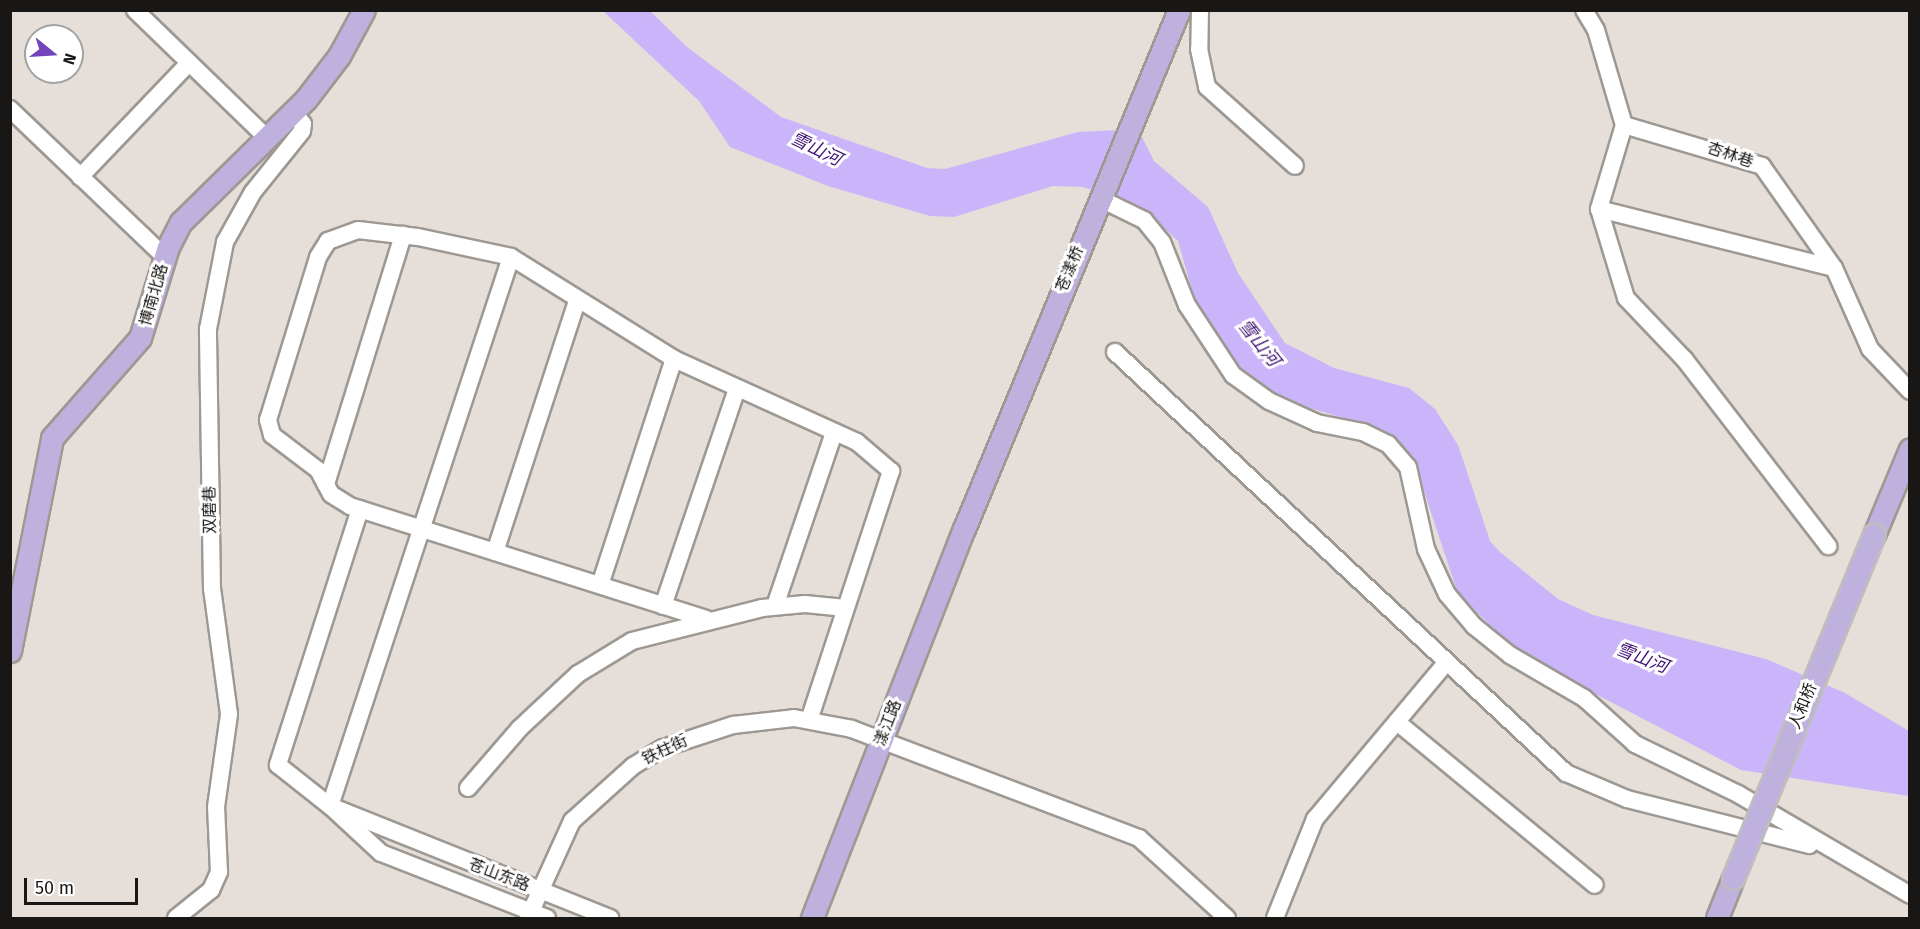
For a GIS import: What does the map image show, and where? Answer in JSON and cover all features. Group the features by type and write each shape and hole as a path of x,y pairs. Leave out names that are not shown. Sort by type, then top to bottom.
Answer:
{"main road":[{"name":"博南北路","path":"10,651 52,438 140,338 165,257 181,222 293,111 339,56 364,10"},
{"name":"苍漾桥","path":"964,529 1179,10"},
{"name":"人和桥","path":"1718,918 1910,449"},
{"name":"漾江路","path":"812,918 964,529"}],"street":[{"path":"135,10 266,137"},
{"path":"1200,10 1199,49 1207,87 1295,166"},
{"path":"1584,10 1596,30 1623,125 1599,209 1626,298 1685,360 1828,546"},
{"path":"80,177 189,63"},
{"path":"10,109 165,257"},
{"name":"双磨巷","path":"176,918 211,891 219,872 216,807 229,714 212,589 208,329 225,242 253,192 299,136 303,124 293,111"},
{"name":"杏林巷","path":"1623,125 1762,166 1834,268 1870,349 1910,391"},
{"path":"1111,204 1144,220 1162,242 1186,305 1233,375 1269,401 1317,423 1363,432 1388,444 1408,467 1426,549 1447,594 1474,626 1510,655 1584,698 1635,744 1738,794 1833,852 1910,895"},
{"path":"1599,209 1834,268"},
{"path":"705,619 360,509 331,494 318,470 272,435 268,420 315,268 328,241 348,234 403,235 511,257 674,359 856,442 891,471 809,720"},
{"path":"326,484 403,235"},
{"path":"360,509 278,765 330,807 511,257"},
{"path":"495,552 578,301"},
{"path":"1115,352 1445,664 1566,773 1627,798 1833,852"},
{"path":"600,585 674,359"},
{"path":"663,606 737,389"},
{"path":"775,606 834,433"},
{"path":"468,788 520,728 578,674 632,640 705,619 775,606 846,608"},
{"path":"1275,918 1315,819 1445,664"},
{"name":"铁柱街","path":"530,915 572,821 633,766 663,748 733,725 809,720 882,740 1139,837 1227,918"},
{"path":"1397,722 1595,885"},
{"name":"苍山东路","path":"330,807 610,918"},
{"name":"苍山东路","path":"330,807 381,853 530,915 547,918"}],"water":[{"name":"雪山河","path":"603,11 650,11 687,47 781,117 927,168 945,169 1078,132 1138,129 1154,161 1208,207 1238,273 1285,343 1334,368 1409,388 1435,409 1458,445 1490,541 1500,552 1558,599 1593,615 1766,659 1845,693 1909,731 1909,796 1741,770 1521,655 1458,594 1413,458 1357,422 1286,401 1262,387 1227,354 1196,304 1178,241 1141,207 1083,187 1053,186 954,217 930,216 828,186 730,147 699,101"}]}
